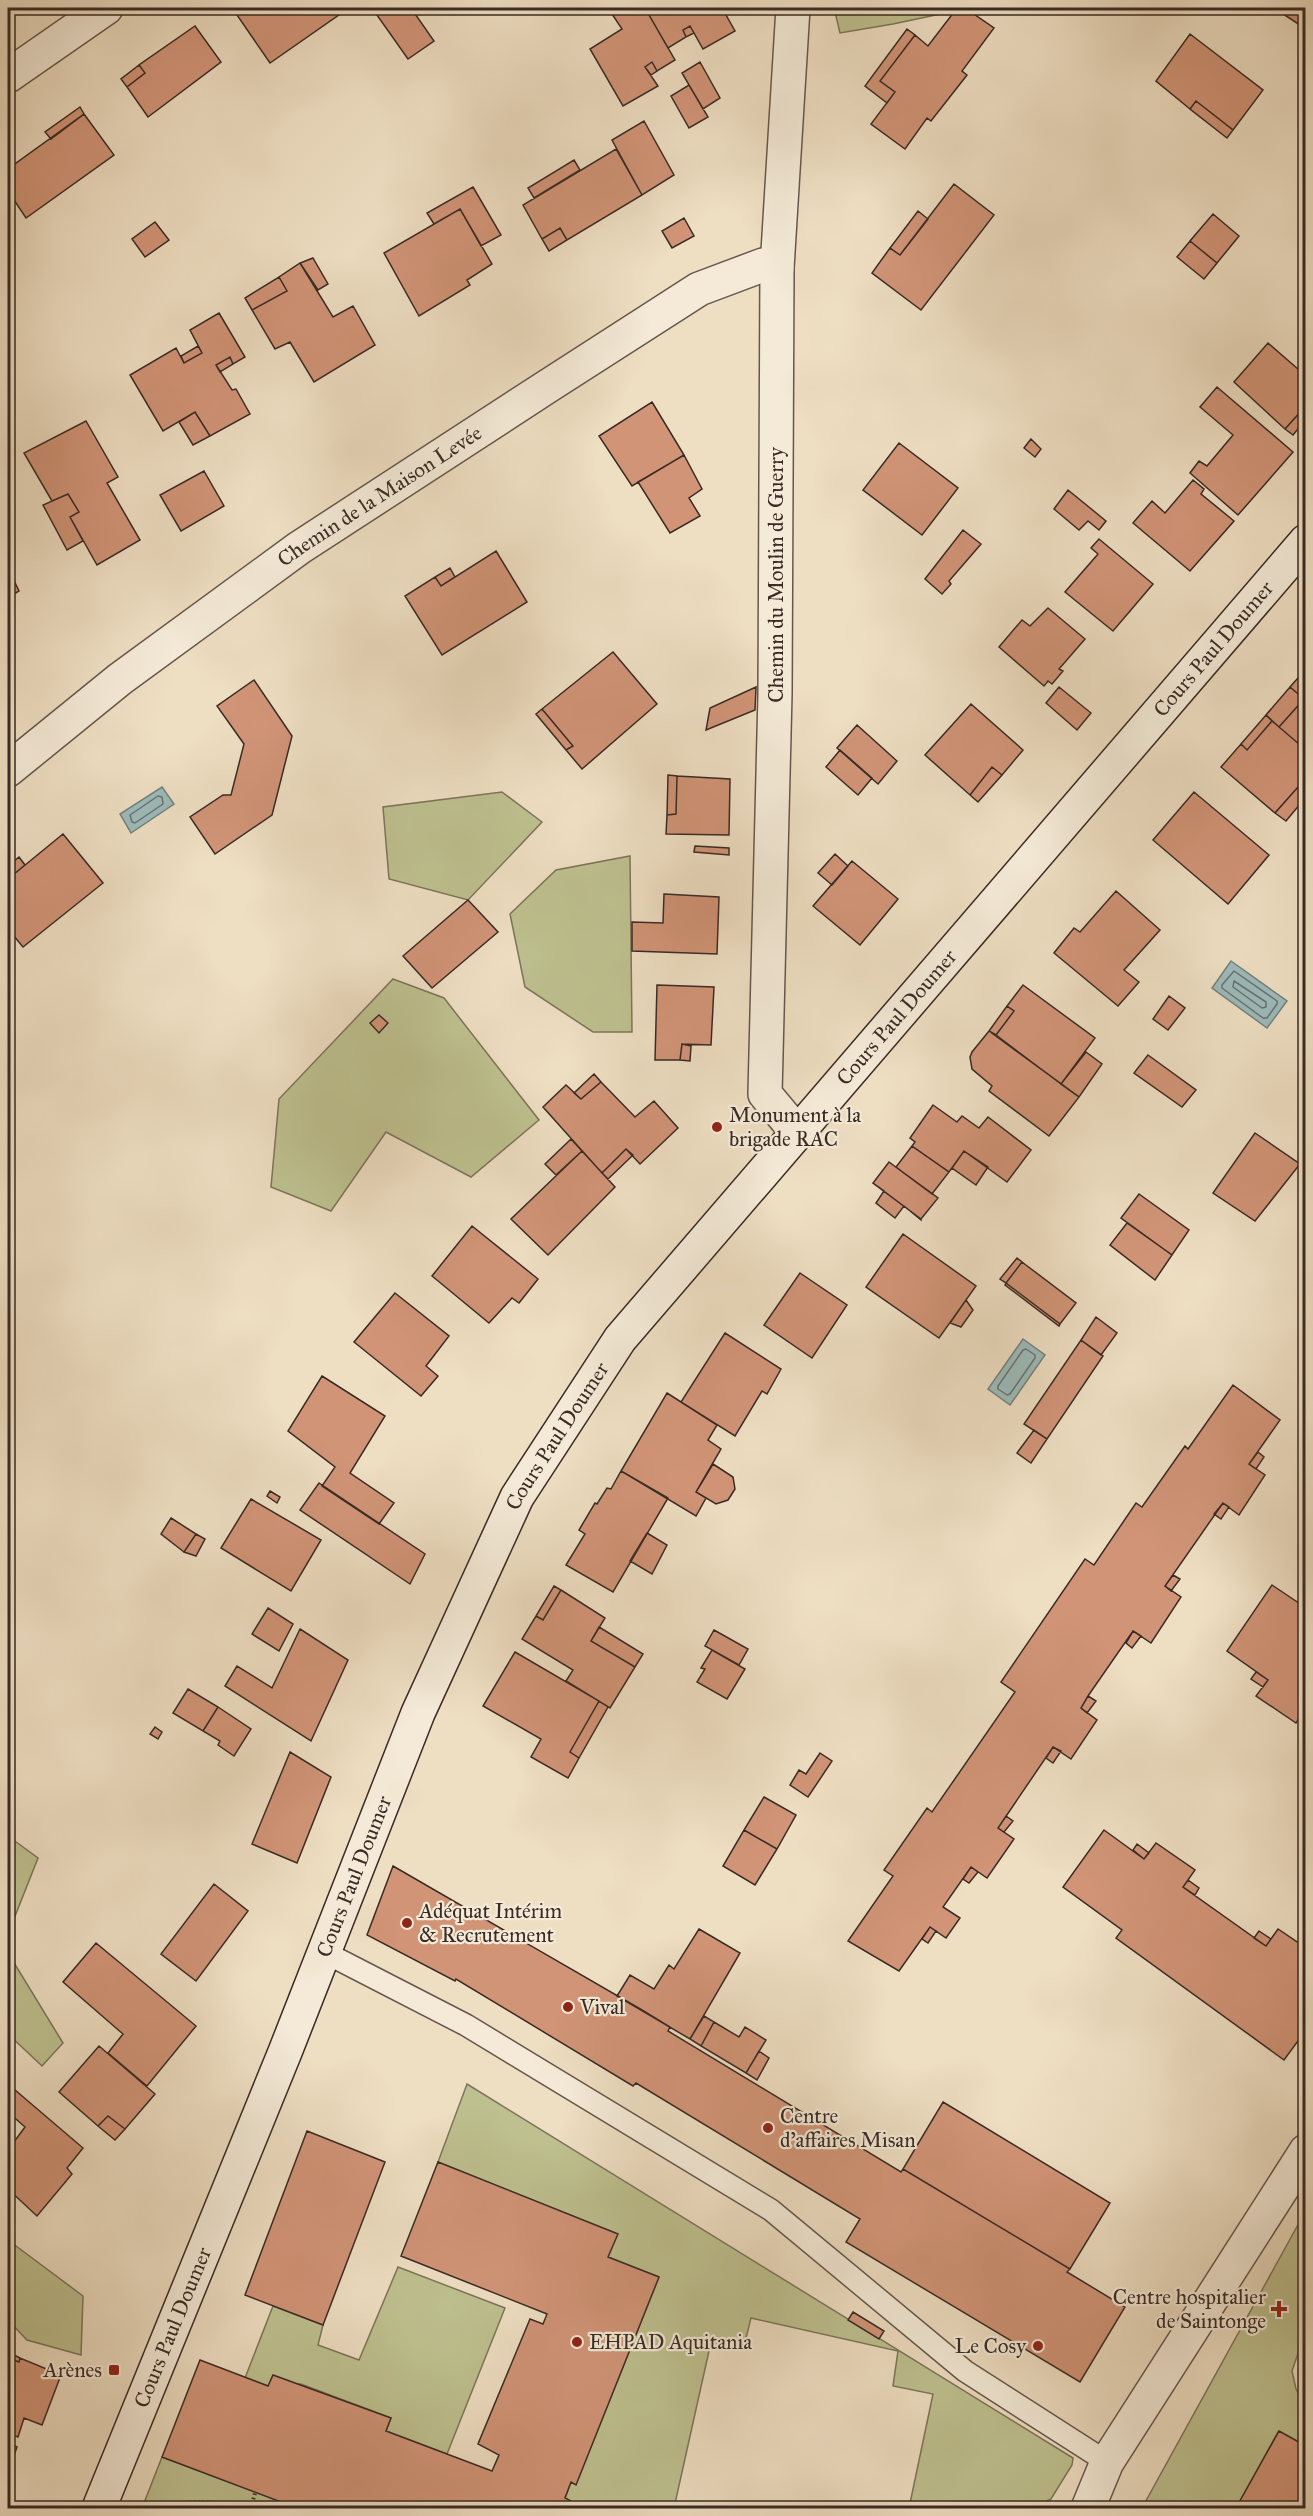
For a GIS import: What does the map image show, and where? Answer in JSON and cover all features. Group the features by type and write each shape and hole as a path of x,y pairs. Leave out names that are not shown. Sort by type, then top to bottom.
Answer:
{"street":[{"path":"8,76 106,8"},
{"name":"Chemin du Moulin de Guerry","path":"793,8 777,268 776,694 765,1094 796,1131"},
{"name":"Chemin de la Maison Levée","path":"8,770 120,678 299,548 699,289 763,265 777,268"},
{"name":"Cours Paul Doumer","path":"99,2508 418,1713 518,1497 620,1339 796,1131 1305,541"},
{"path":"1088,2508 1107,2462 1305,2151"}],"lane":[{"path":"324,1952 466,2025 771,2210 965,2371 1107,2462"}],"path":[{"path":"149,2508 179,2502 224,2502 252,2508 255,2493"}],"green space":[{"path":"834,8 969,8 840,33"},
{"path":"502,792 542,822 468,900 389,879 383,807"},
{"path":"630,856 632,1032 593,1032 525,987 510,914 556,870"},
{"path":"393,979 444,998 539,1120 471,1177 386,1132 331,1211 271,1187 279,1099"},
{"path":"8,1836 38,1858 8,1934"},
{"path":"8,1953 63,2043 42,2066 8,2034"},
{"path":"467,2084 1073,2458 1072,2465 1051,2499 1033,2508 909,2508 933,2394 893,2386 898,2351 751,2318 743,2350 711,2342 674,2508 567,2508 570,2501 565,2498 571,2482 576,2484 659,2277 608,2257 617,2234 438,2162"},
{"name":"Centre hospitalier de Saintonge","path":"1305,2212 1305,2333 1292,2371 1296,2389 1305,2404 1305,2446 1278,2432 1236,2508 1142,2508"},
{"path":"8,2240 83,2296 81,2355 27,2340 8,2320"},
{"path":"398,2267 505,2308 447,2454 386,2431 391,2418 301,2384 268,2386 245,2378 273,2306 323,2325 318,2345 359,2360"},
{"path":"162,2457 297,2508 142,2508"}],"water":[{"path":"162,787 174,804 131,833 120,814"},
{"path":"1231,961 1287,1001 1267,1028 1212,988"},
{"path":"1023,1339 1045,1355 1010,1405 988,1389"}],"building":[{"path":"247,8 340,8 343,12 270,63 237,15"},
{"path":"372,8 411,8 434,41 408,59"},
{"path":"615,8 645,8 675,60 657,71 652,62 645,67 658,86 623,106 590,49 622,29 610,11"},
{"path":"645,8 722,8 735,31 703,49 690,26 683,30 686,37 668,48"},
{"path":"957,8 965,8 994,28 962,71 967,75 931,121 927,118 905,149 871,124 895,92 880,81 915,35 928,46"},
{"path":"1274,8 1306,8 1306,29"},
{"path":"195,26 221,62 148,117 127,87 145,73 139,65"},
{"path":"690,26 694,33 686,37 683,30"},
{"path":"907,29 915,35 880,81 895,92 887,103 865,86"},
{"path":"1190,34 1263,90 1233,130 1196,101 1190,109 1156,81"},
{"path":"652,62 657,71 651,75 645,67"},
{"path":"700,62 720,98 703,109 682,73"},
{"path":"139,65 145,73 127,87 121,79"},
{"path":"689,85 708,117 689,128 671,96"},
{"path":"1196,101 1233,130 1227,138 1190,109"},
{"path":"80,107 84,114 51,139 45,132"},
{"path":"84,114 114,155 26,218 8,191 8,169"},
{"path":"644,121 674,175 642,195 612,140"},
{"path":"616,149 642,195 567,240 560,228 542,239 523,205"},
{"path":"574,160 580,170 534,198 528,188"},
{"path":"954,184 994,215 921,310 872,273 890,248 900,255"},
{"path":"473,187 501,235 481,246 460,209 434,224 427,213"},
{"path":"460,209 492,264 467,280 470,285 419,316 384,253"},
{"path":"918,211 928,219 900,255 890,248"},
{"path":"1213,214 1239,236 1217,263 1190,241"},
{"path":"684,218 694,236 672,248 662,231"},
{"path":"155,222 169,240 145,257 132,239"},
{"path":"560,228 567,240 549,251 542,239"},
{"path":"1190,241 1217,263 1204,279 1177,257"},
{"path":"313,258 328,284 318,290 300,263"},
{"path":"300,263 333,317 353,306 375,345 314,382 290,342 275,349 252,310 287,291 279,277"},
{"path":"279,277 287,291 252,310 245,298"},
{"path":"219,313 245,357 233,364 230,357 216,365 232,390 236,389 250,414 210,436 195,412 163,431 130,375 176,348 184,363 202,353 190,330"},
{"path":"1268,343 1306,376 1306,409 1304,408 1285,429 1234,382"},
{"path":"198,346 202,353 184,363 181,356"},
{"path":"230,357 233,364 220,372 216,365"},
{"path":"1217,387 1293,452 1238,515 1190,473 1199,461 1207,466 1233,435 1200,407"},
{"path":"652,402 684,455 632,486 599,436"},
{"path":"1304,408 1306,419 1293,435 1285,429"},
{"path":"195,412 210,436 193,445 179,422"},
{"path":"86,421 118,477 107,483 140,540 97,565 70,517 79,512 68,494 52,501 24,453"},
{"path":"1031,439 1041,449 1035,457 1024,448"},
{"path":"899,443 958,488 922,535 863,490"},
{"path":"684,455 702,489 689,498 700,516 670,533 638,482"},
{"path":"204,471 224,506 181,531 160,495"},
{"path":"1193,480 1204,489 1201,494 1234,521 1190,571 1133,523 1152,501 1165,513"},
{"path":"1068,490 1106,521 1099,530 1088,521 1079,530 1054,509"},
{"path":"68,494 79,512 70,517 83,541 67,550 43,505"},
{"path":"963,530 981,544 949,581 951,584 942,594 925,579"},
{"path":"1099,539 1153,584 1113,631 1065,592 1098,554 1091,548"},
{"path":"496,551 527,602 442,655 405,596 435,577 441,586"},
{"path":"8,568 19,591 8,598"},
{"path":"450,568 455,577 441,586 435,577"},
{"path":"1048,608 1085,639 1059,669 1063,671 1052,684 1048,681 1044,686 999,647 1022,620 1030,626"},
{"path":"613,652 657,704 582,769 566,750 573,746 542,709"},
{"path":"1306,669 1306,750 1279,727 1304,699 1290,687"},
{"path":"254,680 292,736 272,815 215,854 190,817 223,795 231,795 244,744 217,706"},
{"path":"756,687 755,710 706,730 710,708"},
{"path":"1059,687 1091,713 1077,730 1046,703"},
{"path":"1290,687 1304,699 1279,727 1266,715"},
{"path":"971,704 1023,750 1002,775 992,767 970,795 925,755"},
{"path":"542,709 573,746 566,750 536,714"},
{"path":"1266,715 1272,721 1247,750 1241,744"},
{"path":"1272,721 1306,750 1306,778 1275,813 1221,767 1241,744 1247,750"},
{"path":"857,725 897,761 878,784 837,748"},
{"path":"840,750 872,778 858,795 826,767"},
{"path":"992,767 1002,775 978,802 970,795"},
{"path":"668,775 677,776 676,814 667,815"},
{"path":"677,776 730,779 729,835 666,834 667,815 676,814"},
{"path":"1306,778 1306,797 1286,821 1275,813"},
{"path":"1194,792 1269,855 1228,904 1153,840"},
{"path":"63,834 103,883 23,947 8,929 8,879"},
{"path":"695,846 729,848 729,855 694,852"},
{"path":"835,854 848,866 832,885 818,873"},
{"path":"19,857 25,865 8,879 8,866"},
{"path":"852,861 898,899 860,945 813,906"},
{"path":"1116,891 1160,930 1124,970 1139,982 1118,1006 1054,953 1074,928 1080,932"},
{"path":"664,894 719,897 717,954 632,951 632,922 663,923"},
{"path":"468,900 498,932 432,988 403,956"},
{"path":"657,985 714,987 711,1045 682,1044 680,1060 655,1060"},
{"path":"1023,985 1095,1038 1061,1084 996,1035 1014,1011 1007,1006"},
{"path":"1169,996 1185,1008 1168,1030 1153,1019"},
{"path":"1007,1006 1014,1011 996,1035 989,1031"},
{"path":"379,1015 388,1023 379,1033 370,1023"},
{"path":"989,1031 1079,1097 1049,1136 989,1091 992,1086 972,1069 970,1057 972,1052"},
{"path":"682,1044 691,1046 690,1061 680,1060"},
{"path":"1086,1052 1102,1064 1079,1097 1061,1084"},
{"path":"1148,1055 1196,1090 1182,1107 1134,1073"},
{"path":"594,1074 601,1082 581,1099 574,1093"},
{"path":"601,1082 635,1117 654,1101 678,1128 640,1164 626,1149 602,1173 543,1107 566,1085 581,1099"},
{"path":"933,1105 957,1122 962,1116 979,1128 988,1117 1031,1150 1007,1182 964,1151 949,1172 912,1146 915,1142 910,1138"},
{"path":"1255,1133 1300,1164 1255,1221 1213,1193"},
{"path":"571,1139 582,1151 556,1175 545,1164"},
{"path":"912,1146 949,1172 932,1194 896,1167"},
{"path":"626,1149 633,1155 608,1179 602,1173"},
{"path":"582,1151 615,1187 548,1255 511,1219"},
{"path":"964,1151 988,1167 976,1185 952,1168"},
{"path":"889,1162 938,1198 921,1219 873,1183"},
{"path":"884,1191 904,1206 895,1218 876,1203"},
{"path":"1139,1194 1189,1230 1172,1255 1121,1218"},
{"path":"1127,1223 1172,1255 1155,1280 1110,1245"},
{"path":"472,1226 538,1279 519,1303 512,1298 489,1323 432,1276"},
{"path":"903,1234 976,1286 939,1338 866,1287"},
{"path":"1017,1258 1022,1262 1006,1283 1000,1279"},
{"path":"1022,1262 1076,1303 1060,1324 1006,1283"},
{"path":"800,1273 847,1305 812,1358 764,1325"},
{"path":"1006,1283 1060,1324 1059,1326 1005,1285"},
{"path":"395,1293 449,1336 426,1366 438,1376 421,1396 354,1342"},
{"path":"966,1300 973,1310 961,1327 950,1323"},
{"path":"1096,1317 1117,1333 1101,1355 1081,1340"},
{"path":"725,1333 781,1369 767,1394 762,1391 735,1436 681,1402"},
{"path":"1081,1340 1103,1356 1047,1439 1024,1424"},
{"path":"322,1376 385,1416 350,1473 394,1503 379,1524 322,1486 335,1467 288,1431"},
{"path":"1233,1385 1280,1420 1249,1464 1265,1475 1239,1515 1223,1503 1165,1586 1181,1597 1151,1643 1133,1631 1088,1696 1081,1708 1097,1720 1071,1759 1053,1747 998,1828 1014,1839 987,1878 971,1867 943,1907 960,1918 946,1938 930,1927 899,1971 848,1941 893,1876 884,1870 927,1808 932,1812 1015,1692 1001,1682 1085,1559 1094,1565 1136,1503 1142,1507 1185,1446 1188,1449"},
{"path":"667,1393 717,1425 708,1440 721,1449 696,1492 706,1498 696,1516 621,1471"},
{"path":"1034,1430 1047,1439 1031,1463 1017,1453"},
{"path":"1258,1452 1264,1457 1256,1469 1249,1464"},
{"path":"713,1464 733,1477 735,1489 728,1500 716,1504 696,1492"},
{"path":"621,1471 668,1498 613,1592 566,1565 585,1534 579,1530 595,1503 597,1504 607,1488 611,1489"},
{"path":"319,1483 425,1554 410,1584 300,1510"},
{"path":"270,1491 280,1497 277,1503 267,1496"},
{"path":"251,1499 321,1540 291,1591 221,1548"},
{"path":"1223,1503 1229,1507 1221,1519 1214,1514"},
{"path":"171,1518 196,1534 184,1552 161,1534"},
{"path":"647,1533 667,1545 652,1574 630,1561"},
{"path":"196,1534 205,1539 196,1556 184,1552"},
{"path":"1173,1575 1180,1579 1171,1591 1165,1586"},
{"path":"1272,1585 1306,1608 1306,1708 1296,1723 1256,1696 1268,1680 1227,1651"},
{"path":"554,1586 561,1590 543,1620 536,1616"},
{"path":"561,1590 605,1618 591,1641 635,1667 610,1708 566,1681 573,1670 522,1639 536,1616 543,1620"},
{"path":"268,1608 293,1624 279,1651 252,1634"},
{"path":"599,1627 643,1654 635,1667 591,1641"},
{"path":"300,1629 348,1660 311,1741 225,1686 237,1666 272,1688"},
{"path":"714,1630 748,1649 739,1665 705,1646"},
{"path":"1133,1631 1141,1636 1132,1648 1126,1643"},
{"path":"712,1650 745,1669 727,1699 697,1682 705,1669 701,1668"},
{"path":"515,1652 599,1701 570,1752 579,1758 568,1778 531,1757 541,1739 483,1706"},
{"path":"1256,1672 1268,1680 1263,1687 1251,1679"},
{"path":"188,1689 218,1707 203,1731 173,1713"},
{"path":"1088,1696 1096,1701 1087,1713 1081,1708"},
{"path":"599,1701 608,1707 579,1758 570,1752"},
{"path":"218,1707 251,1729 234,1756 218,1745 220,1741 203,1731"},
{"path":"155,1727 162,1732 158,1739 150,1734"},
{"path":"1053,1747 1061,1751 1053,1763 1046,1758"},
{"path":"290,1752 331,1777 297,1863 252,1844"},
{"path":"820,1753 832,1761 808,1797 790,1785 799,1770 806,1774"},
{"path":"764,1797 796,1815 777,1849 744,1830"},
{"path":"1006,1816 1013,1821 1004,1832 998,1828"},
{"path":"744,1830 777,1849 755,1885 723,1866"},
{"path":"1104,1830 1144,1859 1156,1843 1195,1870 1183,1887 1266,1946 1278,1929 1306,1948 1306,2030 1284,2060 1116,1938 1122,1930 1063,1887"},
{"path":"1137,1844 1149,1853 1144,1859 1133,1850"},
{"name":"Centre d'affaires Misan","path":"393,1866 642,2010 670,2027 668,2031 901,2172 903,2169 1070,2269 1067,2272 1125,2307 1080,2382 846,2242 860,2219 636,2083 633,2086 456,1979 455,1981 367,1935"},
{"path":"971,1867 978,1872 969,1883 963,1879"},
{"path":"1188,1880 1199,1888 1195,1895 1183,1887"},
{"path":"214,1884 248,1911 196,1981 161,1954"},
{"path":"930,1927 936,1931 928,1943 922,1939"},
{"path":"699,1929 740,1953 690,2039 617,1996 630,1975 654,1989 669,1965 674,1969"},
{"path":"1259,1931 1271,1939 1266,1946 1254,1938"},
{"path":"96,1943 196,2026 147,2086 108,2053 123,2034 63,1982"},
{"path":"704,2016 714,2022 701,2046 690,2039"},
{"path":"714,2022 739,2037 745,2027 766,2040 746,2073 701,2046"},
{"path":"99,2046 155,2094 125,2129 108,2116 98,2126 59,2092"},
{"path":"759,2051 769,2058 757,2080 746,2073"},
{"path":"8,2084 83,2148 67,2168 72,2174 37,2216 8,2189 8,2150 25,2127 8,2112"},
{"path":"943,2102 1110,2203 1070,2269 903,2169"},
{"path":"108,2116 125,2129 115,2140 98,2126"},
{"path":"307,2131 385,2162 323,2325 245,2295"},
{"name":"EHPAD Aquitania","path":"438,2162 618,2234 608,2257 659,2277 576,2485 571,2482 565,2498 571,2501 567,2508 297,2508 162,2457 200,2360 268,2386 273,2375 391,2418 386,2431 492,2471 499,2455 478,2444 530,2319 543,2324 547,2314 401,2256"},
{"path":"853,2312 884,2331 879,2339 848,2320"},
{"path":"8,2352 20,2358 19,2362 8,2358"},
{"path":"8,2358 19,2362 20,2358 61,2375 42,2425 24,2418 18,2437 8,2433"},
{"path":"1279,2431 1306,2446 1306,2493 1297,2508 1236,2508"},
{"path":"8,2443 17,2447 8,2473"}],"place":[{"name":"Monument à la brigade RAC","path":"717,1127"},
{"name":"Adéquat Intérim & Recrutement","path":"407,1923"},
{"name":"Vival","path":"568,2007"},
{"name":"Centre d'affaires Misan","path":"768,2128"},
{"name":"Centre hospitalier de Saintonge","path":"1279,2309"},
{"name":"EHPAD Aquitania","path":"577,2342"},
{"name":"Le Cosy","path":"1038,2346"},
{"name":"Arènes","path":"114,2370"}]}
